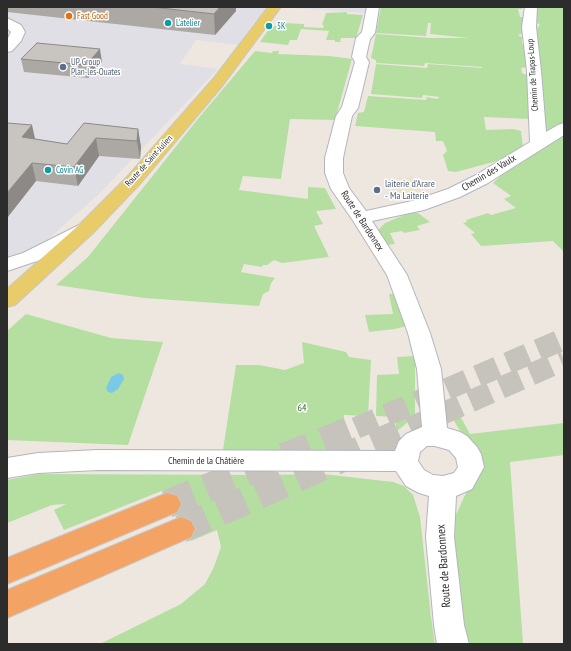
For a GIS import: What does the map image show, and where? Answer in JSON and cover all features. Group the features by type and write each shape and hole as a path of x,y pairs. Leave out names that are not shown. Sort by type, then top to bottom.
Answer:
{"highway":[{"path":"7,571 167,504"},
{"path":"7,604 181,529"}],"main road":[{"name":"Route de Saint-Julien","path":"12,292 86,229 133,181 233,63 274,7"}],"street":[{"name":"Route de Bardonnex","path":"373,7 368,33 363,38 358,57 362,62 350,108 344,116 334,158 334,173 340,189 361,218 397,276 419,334 429,369 436,436"},
{"name":"Chemin de Trapas-Loup","path":"531,7 529,27 534,71 538,143"},
{"path":"7,22 16,28 18,32 16,38 7,48"},
{"name":"Chemin des Vaulx","path":"361,218 418,206 454,193 482,180 538,143 564,128"},
{"path":"7,265 30,257 86,229"},
{"path":"436,436 451,439 468,454 471,467 463,481 455,485 443,487 428,485 416,478 408,469 405,461 408,448 422,437 436,436"},
{"name":"Chemin de la Châtière","path":"7,468 38,463 98,460 405,461"},
{"name":"Route de Bardonnex","path":"443,487 440,537 449,625 453,644"}],"shaded area":[{"path":"7,7 272,7 254,22 238,45 196,40 180,64 218,69 100,193 39,247 7,270"},
{"path":"278,7 367,7 367,13"},
{"path":"412,176 425,196 404,201 390,179"}],"green space":[{"path":"381,7 522,7 522,9 518,9 520,17 525,17 525,33 518,35 522,37 522,44 525,45 528,67 521,68 522,73 529,76 529,119 484,117 486,130 513,129 521,131 523,148 497,161 456,172 448,171 443,155 447,151 443,141 436,141 435,132 355,126 358,113 364,112 368,96 426,100 427,97 437,99 440,97 423,95 422,98 371,94 376,64 427,68 428,64 482,68 425,63 424,66 376,63 376,60 371,58 376,34 431,38 469,38 430,34 431,23 428,23 426,36 376,33"},
{"path":"534,7 564,7 564,123 544,135 534,34 540,24 532,22"},
{"path":"347,12 347,14 363,15 356,38 341,38 340,42 335,42 335,40 326,40 329,31 301,29 297,40 290,40 288,45 260,42 271,26 280,26 281,23 304,24 304,27 323,28 324,25 322,25 326,13"},
{"path":"255,51 272,53 273,51 279,51 278,54 329,56 352,59 335,120 290,119 281,179 243,176 239,190 308,199 308,187 325,188 336,209 316,211 323,224 314,226 329,257 282,263 274,260 267,265 263,265 262,267 244,264 241,272 275,278 271,283 269,291 263,294 259,306 144,298 56,285 88,257 197,120"},
{"path":"564,132 564,252 553,241 481,246 471,234 475,233 463,223 467,222 466,220 488,213 491,215 516,208 504,199 511,196 493,183 513,165"},
{"path":"409,213 418,213 430,222 417,226 420,230 404,233 402,231 390,233 395,244 387,245 378,230 385,223"},
{"path":"389,294 398,294 407,326 369,332 365,315 393,314"},
{"path":"26,314 111,338 163,342 128,445 7,440 7,331"},
{"name":"64","path":"302,342 346,352 349,357 371,360 368,416 344,415 343,450 223,450 236,365 259,365 285,370 304,363"},
{"path":"415,356 415,416 396,432 396,417 376,416 377,375 399,374 397,357"},
{"path":"446,404 454,405 470,434 564,423 564,455 510,462 523,644 465,644 452,547 455,517 466,493 476,478 464,437"},
{"path":"39,474 323,474 393,482 404,486 413,495 420,517 435,644 100,644 181,604 205,584 214,567 221,547 217,530 191,541 164,490 64,530 54,510 66,504 52,505 7,523 7,480"}],"water":[{"path":"119,373 123,375 124,379 118,389 112,393 108,392 106,388 111,377"}],"building":[{"path":"152,7 220,7 214,14"},
{"path":"37,43 100,49 86,65 21,59"},
{"path":"7,123 32,125 22,137 67,144 84,123 138,129 137,141 96,138 74,167 32,163 7,193"}],"tunnel":[{"path":"356,428 564,339"},
{"path":"410,428 564,360"},
{"path":"167,504 359,427"},
{"path":"181,529 413,427"}],"place":[{"name":"Fast Good","path":"69,16"},
{"name":"L'atelier","path":"168,23"},
{"name":"5K","path":"269,26"},
{"name":"UP Group Plan-les-Ouates","path":"63,67"},
{"name":"Covin AG","path":"48,170"},
{"name":"laiterie d'Arare - Ma Laiterie","path":"377,190"}]}
